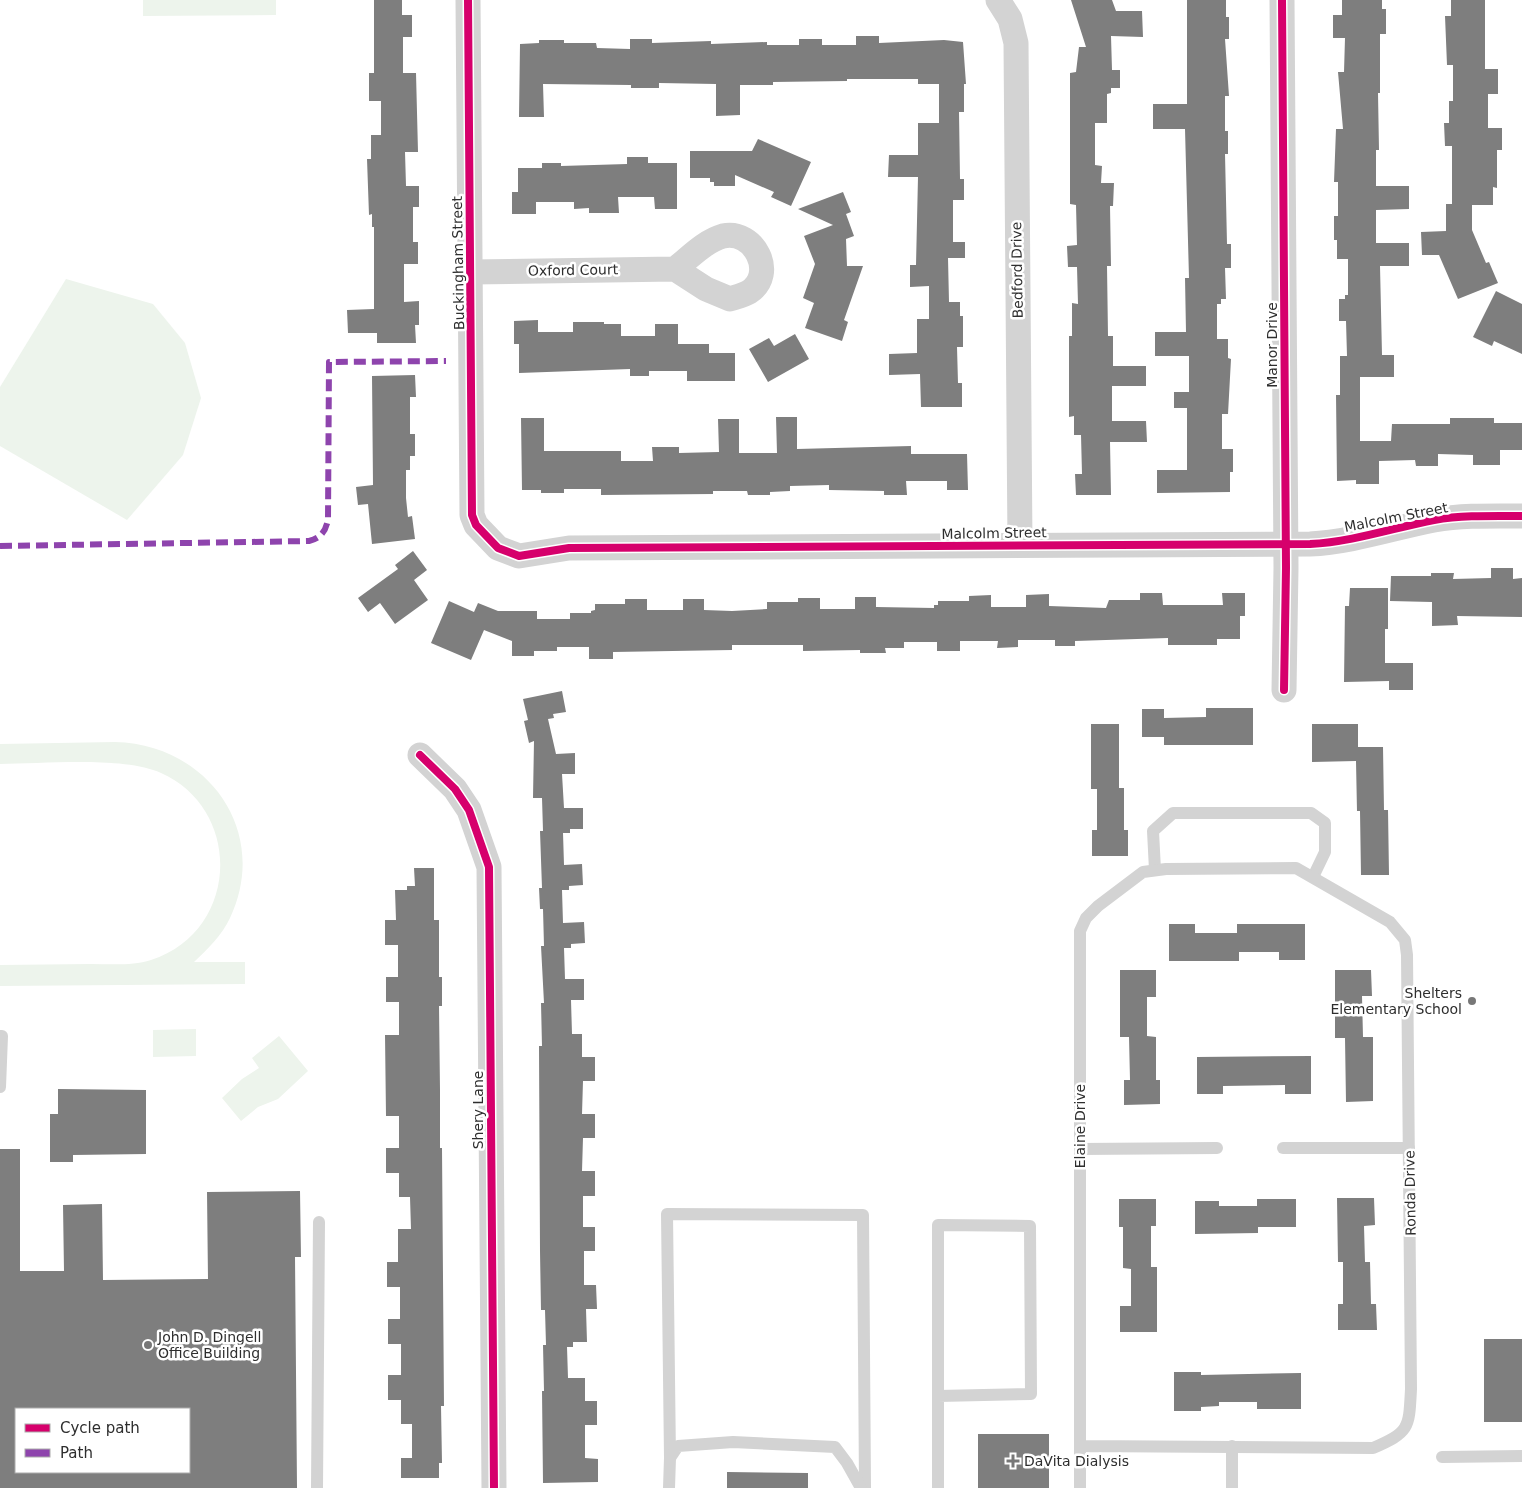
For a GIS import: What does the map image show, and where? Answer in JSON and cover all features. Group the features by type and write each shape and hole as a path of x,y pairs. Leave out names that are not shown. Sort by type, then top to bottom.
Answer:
{"street":[{"name":"Buckingham Street","path":"468,0 472,476 470,500 476,525"},
{"name":"Bedford Drive","path":"998,0 1010,19 1016,43 1020,545"},
{"name":"Manor Drive","path":"1282,0 1284,690"},
{"name":"Oxford Court","path":"471,272 675,269"},
{"name":"Malcolm Street","path":"476,525 498,548 519,556 569,548 1322,543 1444,519 1472,516 1522,516"},
{"name":"Shery Lane","path":"420,755 455,789 468,810 489,867 494,1488"}],"lane":[{"path":"1155,870 1153,832 1173,813 1310,813 1325,823 1325,852 1313,877"},
{"name":"Elaine Drive","path":"1080,1488 1080,931 1086,918 1098,906 1143,872 1222,868"},
{"name":"Ronda Drive","path":"1080,1446 1373,1448 1402,1433 1409,1423 1412,1389 1408,955 1405,940 1394,926 1377,912 1296,868 1222,868"},
{"path":"0,1036 2,1086 0,1087"},
{"path":"1080,1149 1217,1148"},
{"path":"1282,1148 1409,1148"},
{"path":"669,1488 667,1214 863,1216 863,1488"},
{"path":"317,1488 319,1222"},
{"path":"938,1396 1030,1394 1030,1226 938,1225 938,1396 938,1488"},
{"path":"670,1458 678,1446 733,1442 835,1447 863,1488"},
{"path":"1232,1446 1232,1488"},
{"path":"1442,1457 1522,1456"}],"shaded area":[{"path":"143,0 276,0 276,15 143,16"},
{"path":"66,279 153,304 185,343 201,398 183,455 127,520 0,446 0,387"},
{"path":"115,742 148,747 178,758 203,776 222,798 236,825 242,854 241,886 227,924 214,942 194,962 245,962 245,984 0,986 0,965 121,964 151,960 180,945 201,924 215,898 220,870 218,841 207,814 188,791 161,773 126,764 60,762 0,764 0,744"},
{"path":"196,1029 196,1056 153,1057 153,1030"},
{"path":"279,1036 308,1071 278,1099 258,1107 241,1121 222,1098 242,1079 259,1068 252,1058"}],"building":[{"path":"374,0 402,0 402,15 412,15 412,37 403,37 403,73 416,73 418,152 405,152 406,186 419,186 419,207 413,207 413,242 418,242 418,264 404,264 404,302 419,301 419,325 415,325 416,343 377,343 377,333 348,333 347,310 374,309 374,227 372,227 372,214 369,215 367,159 371,159 371,135 381,135 381,101 369,101 369,73 374,73"},
{"path":"1071,0 1112,0 1116,11 1142,11 1143,37 1111,36 1112,70 1120,70 1120,88 1111,88 1111,93 1107,94 1107,123 1095,123 1095,165 1102,166 1101,183 1114,183 1113,206 1110,206 1111,266 1107,266 1108,336 1113,336 1113,366 1146,366 1146,386 1112,386 1112,421 1146,421 1147,442 1110,442 1111,495 1076,495 1075,474 1082,474 1081,435 1074,435 1074,416 1069,417 1069,336 1072,336 1072,303 1078,304 1077,267 1068,267 1067,246 1077,245 1076,205 1070,204 1070,73 1076,72 1079,47 1086,47"},
{"path":"1187,0 1226,0 1226,17 1229,17 1229,39 1225,39 1229,96 1225,96 1225,131 1228,131 1228,154 1225,154 1227,244 1231,244 1231,268 1225,268 1226,299 1221,299 1221,304 1217,304 1217,339 1228,339 1228,358 1231,359 1228,414 1222,414 1222,449 1233,449 1233,472 1230,472 1230,492 1157,493 1157,470 1187,470 1187,408 1174,408 1174,392 1189,392 1189,356 1155,356 1155,332 1186,332 1185,278 1189,278 1185,129 1153,129 1153,104 1187,104"},
{"path":"1342,0 1382,0 1382,9 1386,9 1386,34 1380,34 1379,150 1376,150 1376,186 1409,186 1409,209 1376,210 1376,243 1409,243 1409,266 1380,266 1382,355 1394,355 1394,377 1360,377 1360,441 1391,441 1392,424 1450,424 1450,418 1494,418 1494,423 1522,423 1522,450 1500,450 1500,465 1473,465 1473,455 1438,454 1438,466 1416,466 1415,460 1379,461 1379,484 1356,484 1356,480 1337,481 1336,395 1340,395 1340,356 1347,356 1346,321 1339,321 1339,299 1345,299 1345,295 1348,295 1348,259 1337,259 1337,240 1334,240 1334,216 1338,216 1338,182 1334,182 1336,129 1343,129 1338,72 1344,72 1345,38 1333,38 1333,15 1342,15"},
{"path":"1451,0 1485,0 1485,69 1498,69 1498,94 1488,94 1488,128 1502,128 1502,150 1497,150 1497,188 1493,187 1493,205 1472,205 1472,230 1486,263 1489,262 1498,283 1458,299 1439,255 1422,255 1421,232 1446,231 1446,204 1452,204 1452,146 1445,146 1444,123 1449,123 1449,101 1453,101 1453,65 1447,65 1445,16 1451,16"},
{"path":"856,36 879,36 879,43 944,40 963,42 966,84 964,84 964,112 959,112 960,179 964,179 964,200 953,200 953,242 965,242 965,258 948,258 949,302 960,302 960,316 963,316 963,347 957,347 958,383 962,383 962,407 921,407 920,374 889,375 889,354 917,353 917,319 929,319 929,286 910,287 910,265 916,265 918,177 888,177 889,155 918,155 918,123 939,123 939,84 918,84 918,79 847,79 847,81 773,82 773,85 740,85 740,115 716,116 716,84 659,83 659,88 631,88 631,85 543,84 544,117 519,117 520,44 539,43 539,40 564,40 564,43 596,43 597,48 630,49 630,39 652,39 652,43 711,41 711,44 767,42 767,45 799,45 799,39 822,39 822,45 856,45"},
{"path":"758,139 811,162 791,206 771,197 774,192 735,175 735,186 714,186 714,182 710,182 710,178 690,178 690,151 752,151"},
{"path":"627,157 648,157 648,163 677,163 677,209 655,209 654,197 618,197 619,213 589,213 589,208 574,209 574,202 536,202 536,214 512,214 512,192 518,192 518,168 542,168 542,163 561,163 561,166 627,164"},
{"path":"843,192 851,212 846,214 854,236 846,239 847,266 863,266 844,320 848,322 842,341 805,328 814,303 803,298 815,264 804,236 833,225 798,209"},
{"path":"1496,291 1522,304 1522,354 1494,341 1492,346 1473,337"},
{"path":"538,320 538,332 573,332 573,322 621,324 621,336 655,336 655,324 678,324 678,344 709,344 709,353 735,353 735,381 687,381 687,371 649,371 649,376 630,376 630,369 519,373 519,344 514,344 514,321"},
{"path":"795,334 809,359 768,382 749,349 769,338 774,346"},
{"path":"415,375 416,397 410,397 410,434 415,434 415,456 410,456 410,470 406,470 406,498 408,517 412,516 415,539 372,544 368,504 358,505 356,487 373,485 372,376"},
{"path":"776,417 797,417 797,449 911,446 911,454 967,454 968,490 947,490 947,481 906,481 907,495 884,495 884,491 829,490 829,485 790,486 790,491 770,492 770,495 748,495 747,491 713,491 713,494 601,495 601,489 564,489 564,493 541,493 541,490 522,490 521,418 544,418 544,451 621,451 621,461 653,461 652,447 679,447 679,453 719,452 718,419 739,419 739,453 777,453"},
{"path":"413,551 427,570 414,580 428,600 395,624 380,603 368,612 358,598 398,569 395,565"},
{"path":"1491,568 1513,568 1513,579 1522,578 1522,617 1457,616 1458,625 1432,626 1432,602 1390,601 1391,576 1431,576 1431,573 1454,573 1453,579 1491,578"},
{"path":"1350,588 1388,588 1388,629 1385,629 1385,663 1413,663 1413,690 1389,690 1389,681 1344,682 1345,606 1349,606"},
{"path":"1140,593 1162,593 1163,605 1223,605 1222,593 1245,593 1245,616 1240,616 1240,639 1217,639 1217,645 1168,645 1168,638 1075,641 1075,646 1055,646 1055,640 1018,640 1018,647 997,648 998,641 960,641 960,651 937,651 937,642 904,642 904,648 885,648 886,653 860,653 860,650 803,651 803,645 732,645 732,650 613,652 613,659 589,659 589,647 557,647 557,651 534,651 534,656 512,656 512,641 484,630 471,660 431,643 449,601 474,612 478,603 498,611 537,611 537,619 570,619 570,613 591,613 591,611 595,610 595,604 625,604 625,599 647,599 647,610 683,610 683,599 704,599 704,610 732,611 767,609 767,602 798,602 798,598 820,598 820,609 855,609 855,597 876,597 876,607 934,608 934,605 938,605 938,601 969,601 969,596 991,595 991,607 1026,607 1026,595 1049,594 1049,606 1106,608 1109,600 1140,600"},
{"path":"562,691 566,712 553,714 554,718 548,719 556,754 575,753 575,774 562,774 564,808 583,808 583,829 570,829 570,833 563,833 564,865 582,864 583,885 569,886 569,890 562,890 563,923 584,922 585,943 571,944 571,948 564,948 565,979 584,979 584,1000 571,1000 572,1034 582,1034 582,1057 595,1057 595,1081 583,1081 582,1114 595,1114 595,1138 583,1138 582,1171 595,1171 595,1196 583,1196 583,1227 595,1227 595,1251 584,1251 584,1285 596,1285 597,1309 586,1309 587,1342 573,1342 573,1347 567,1347 568,1378 585,1378 585,1401 597,1401 597,1425 585,1425 585,1458 598,1459 598,1482 543,1483 543,1345 546,1345 545,1310 541,1310 539,1046 542,1046 541,1003 544,1003 541,946 544,946 543,909 540,909 539,888 542,888 540,831 543,831 542,798 533,798 534,741 529,743 524,721 528,720 523,699"},
{"path":"1206,708 1253,708 1253,745 1164,745 1164,737 1142,737 1142,709 1164,709 1164,718 1206,717"},
{"path":"1091,724 1119,724 1119,788 1124,788 1124,830 1128,830 1128,856 1092,856 1092,830 1097,830 1097,789 1091,789"},
{"path":"1312,724 1358,724 1358,747 1383,747 1384,810 1388,810 1389,875 1361,875 1360,811 1357,811 1356,761 1312,762"},
{"path":"414,868 434,868 434,920 439,920 439,977 442,977 442,1006 439,1006 444,1406 441,1406 442,1463 439,1463 439,1478 401,1478 401,1458 412,1458 412,1424 401,1424 401,1400 388,1400 388,1375 401,1375 401,1344 388,1344 388,1319 400,1319 400,1287 387,1287 387,1262 398,1262 398,1229 411,1229 410,1197 399,1197 399,1173 386,1173 386,1148 399,1148 399,1116 386,1116 385,1035 399,1035 399,1002 386,1002 386,977 398,977 398,945 385,945 385,920 396,920 395,890 407,890 407,886 415,886"},
{"path":"1169,924 1195,924 1195,933 1237,933 1237,924 1305,924 1305,960 1279,960 1279,952 1239,952 1239,961 1169,961"},
{"path":"1120,970 1156,970 1156,997 1147,997 1147,1036 1156,1037 1156,1080 1160,1080 1160,1104 1124,1105 1124,1080 1130,1080 1129,1037 1120,1037"},
{"path":"1335,970 1371,970 1372,996 1362,996 1363,1037 1373,1037 1373,1101 1346,1102 1345,1038 1335,1038"},
{"path":"1311,1056 1311,1094 1285,1094 1285,1085 1223,1086 1223,1094 1197,1094 1197,1057"},
{"path":"58,1089 146,1090 146,1154 73,1155 73,1162 50,1162 50,1114 58,1114"},
{"name":"John D. Dingell Office Building","path":"0,1149 20,1149 20,1271 64,1271 63,1205 102,1204 103,1280 208,1279 207,1192 300,1191 301,1257 295,1257 297,1488 0,1488"},
{"path":"1337,1198 1374,1198 1375,1225 1364,1226 1365,1262 1370,1262 1371,1304 1376,1304 1377,1330 1338,1330 1338,1304 1343,1304 1343,1262 1338,1262"},
{"path":"1119,1199 1156,1199 1156,1226 1151,1226 1151,1267 1157,1267 1157,1332 1120,1332 1120,1306 1131,1306 1131,1269 1123,1268 1123,1227 1119,1227"},
{"path":"1257,1199 1296,1199 1296,1227 1258,1227 1258,1233 1195,1234 1195,1201 1219,1201 1219,1206 1257,1206"},
{"path":"1484,1339 1522,1339 1522,1422 1484,1422"},
{"path":"1174,1372 1201,1372 1201,1375 1301,1373 1301,1409 1257,1409 1257,1402 1219,1402 1219,1406 1201,1407 1201,1411 1174,1411"},
{"name":"DaVita Dialysis","path":"978,1434 1049,1434 1049,1488 978,1488"},
{"path":"727,1472 808,1473 808,1488 727,1488"}],"marked path":[{"path":"0,546 313,540 322,533 328,519 329,362 446,361"}],"cycle path":[{"path":"468,0 472,515 476,525 498,548 519,556 569,548 1310,544 1357,538 1445,518 1522,516"},
{"path":"1282,0 1286,568 1284,690"},
{"path":"420,755 455,789 469,810 489,867 494,1488"}],"place":[{"name":"Shelters Elementary School","path":"1472,1001"},
{"name":"John D. Dingell Office Building","path":"148,1345"},
{"name":"DaVita Dialysis","path":"1013,1461"}]}
